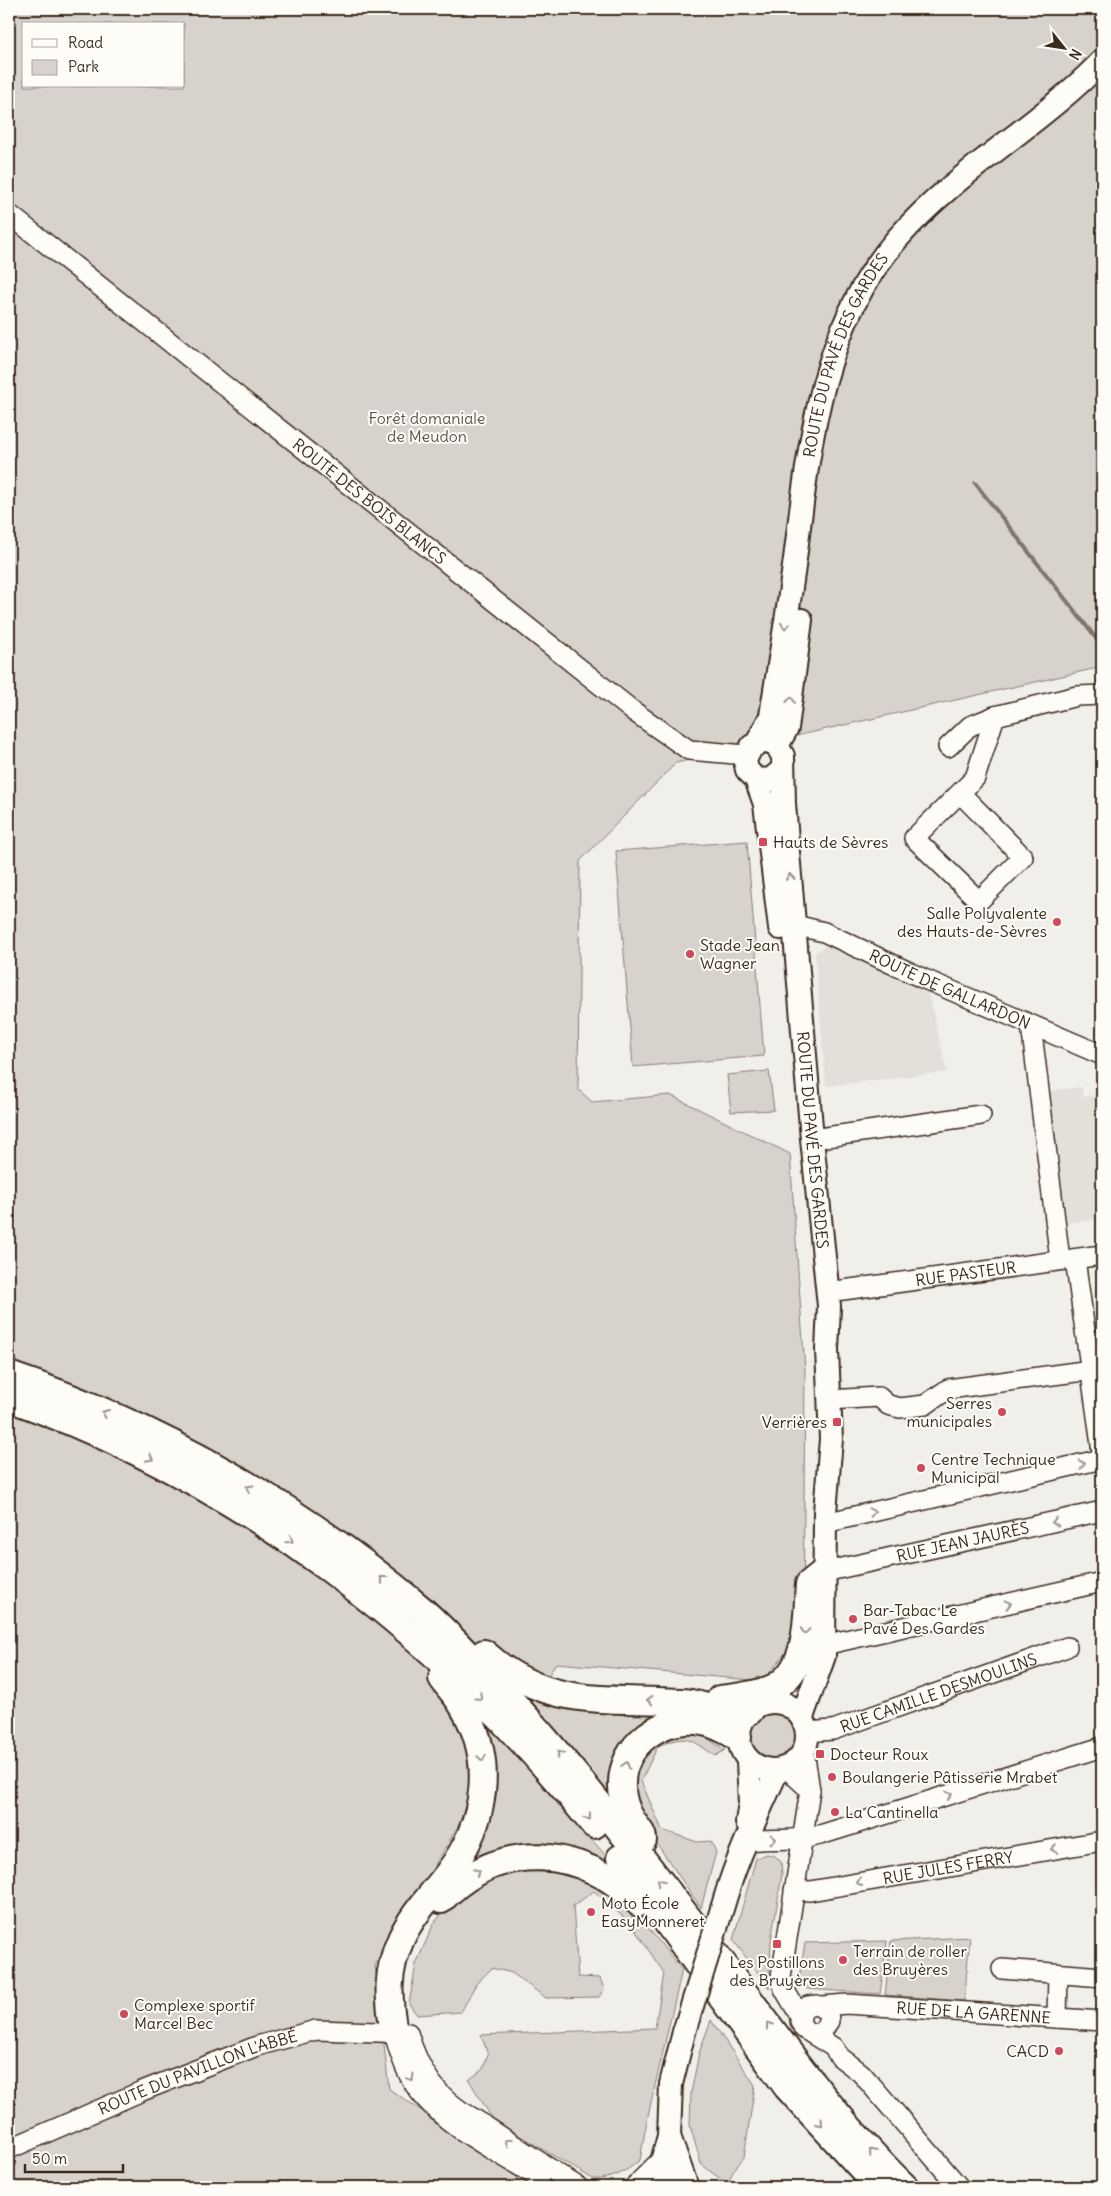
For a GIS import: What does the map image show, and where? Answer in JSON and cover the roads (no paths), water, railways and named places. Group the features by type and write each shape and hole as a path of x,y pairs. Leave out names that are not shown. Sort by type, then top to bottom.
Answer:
{"highway":[{"path":"9,1375 110,1415 202,1460 324,1535 413,1618 474,1691 542,1764 618,1855 787,2086 879,2187"},
{"path":"9,1398 106,1437 203,1486 256,1517 413,1618 456,1642 561,1755 644,1860 800,2066 850,2127 905,2187"},
{"path":"413,1618 448,1620 499,1666 540,1689 589,1698 685,1702 718,1699 772,1688 786,1679 804,1646 810,1584 824,1572"},
{"path":"401,2032 388,1992 393,1961 401,1939 413,1917 448,1873 471,1837 480,1808 484,1780 481,1752 465,1710 438,1673 418,1654 413,1618"},
{"path":"685,1702 716,1709 750,1711"},
{"path":"644,1860 643,1836 632,1820 624,1801 622,1788 625,1764 632,1750 653,1732 677,1722 703,1722 738,1737"},
{"path":"401,2032 405,1971 418,1931 434,1908 456,1886 481,1870 510,1860 537,1857 562,1859 582,1864 609,1877 622,1886 651,1915 674,1947 692,1957"}],"main road":[{"name":"ROUTE DU PAVÉ DES GARDES","path":"825,1518 815,1306 804,1138 765,804 756,779 747,770 760,748 771,716 816,412 830,360 847,319 877,265 896,239 921,213 954,182 1061,99 1102,61"},
{"name":"ROUTE DU PAVÉ DES GARDES","path":"760,748 787,728 826,428 837,379 866,308 903,252 940,210 1041,133 1102,82"},
{"name":"ROUTE DU PAVÉ DES GARDES","path":"760,748 783,756 782,770 812,1139 828,1292 831,1439 825,1518 824,1656 804,1734"},
{"path":"756,779 770,780 782,770"},
{"path":"776,1702 794,1687 824,1645"},
{"path":"745,1841 750,1803 748,1761 740,1747 738,1737 744,1718 758,1705 776,1702 786,1705 804,1734 794,1764 782,1770 762,1769 748,1761"},
{"path":"684,2185 663,2158 670,2136 671,2084 684,2032 728,1886 745,1841 782,1770"},
{"path":"670,2136 684,2185"}],"street":[{"name":"ROUTE DES BOIS BLANCS","path":"9,214 633,711 689,750 760,748"},
{"path":"948,747 970,726 994,716 1077,696 1102,695"},
{"path":"960,793 1023,857 979,902 914,838 975,778 994,716"},
{"name":"ROUTE DE GALLARDON","path":"795,925 824,932 922,978 1102,1055"},
{"path":"1031,1025 1068,1259 1091,1370 1102,1452"},
{"path":"812,1139 981,1115"},
{"name":"RUE PASTEUR","path":"828,1292 1102,1255"},
{"path":"829,1400 879,1397 888,1405 900,1408 926,1405 948,1388 1091,1370"},
{"path":"825,1518 1102,1459"},
{"name":"RUE JEAN JAURÈS","path":"824,1572 1102,1511"},
{"path":"824,1645 1102,1582"},
{"name":"RUE CAMILLE DESMOULINS","path":"804,1734 833,1730 1067,1647"},
{"path":"804,1734 810,1790 781,1977 789,1999 817,2018 840,2057 861,2073 959,2187"},
{"path":"745,1841 768,1838 802,1840 1102,1747"},
{"path":"782,1770 810,1790"},
{"name":"RUE JULES FERRY","path":"794,1890 810,1891 1102,1841"},
{"path":"1002,1969 1102,1976"},
{"path":"1057,2018 1058,1974"},
{"name":"RUE DE LA GARENNE","path":"817,2018 847,2004 1102,2021"},
{"name":"ROUTE DU PAVILLON L'ABBÉ","path":"9,2149 142,2091 257,2046 316,2030 401,2032"},
{"path":"401,2032 399,2053 415,2085 450,2122 555,2187"},
{"path":"401,2032 428,2081 454,2108 473,2118 578,2187"},
{"path":"634,2187 663,2158"}],"waterway":[{"path":"975,483 1102,646"}],"place":[{"name":"Hauts de Sèvres","path":"763,842"},
{"name":"Salle Polyvalente des Hauts-de-Sèvres","path":"1057,922"},
{"name":"Stade Jean Wagner","path":"690,954"},
{"name":"Serres municipales","path":"1002,1412"},
{"name":"Verrières","path":"837,1422"},
{"name":"Centre Technique Municipal","path":"921,1468"},
{"name":"Bar-Tabac Le Pavé Des Gardes","path":"853,1619"},
{"name":"Docteur Roux","path":"820,1754"},
{"name":"Boulangerie Pâtisserie Mrabet","path":"832,1777"},
{"name":"La Cantinella","path":"835,1812"},
{"name":"Moto École EasyMonneret","path":"591,1912"},
{"name":"Les Postillons des Bruyères","path":"777,1944"},
{"name":"Terrain de roller des Bruyères","path":"843,1960"},
{"name":"Complexe sportif Marcel Bec","path":"124,2014"},
{"name":"CACD","path":"1059,2051"}],"park label":[{"name":"Forêt domaniale de Meudon","path":"427,427"}]}
